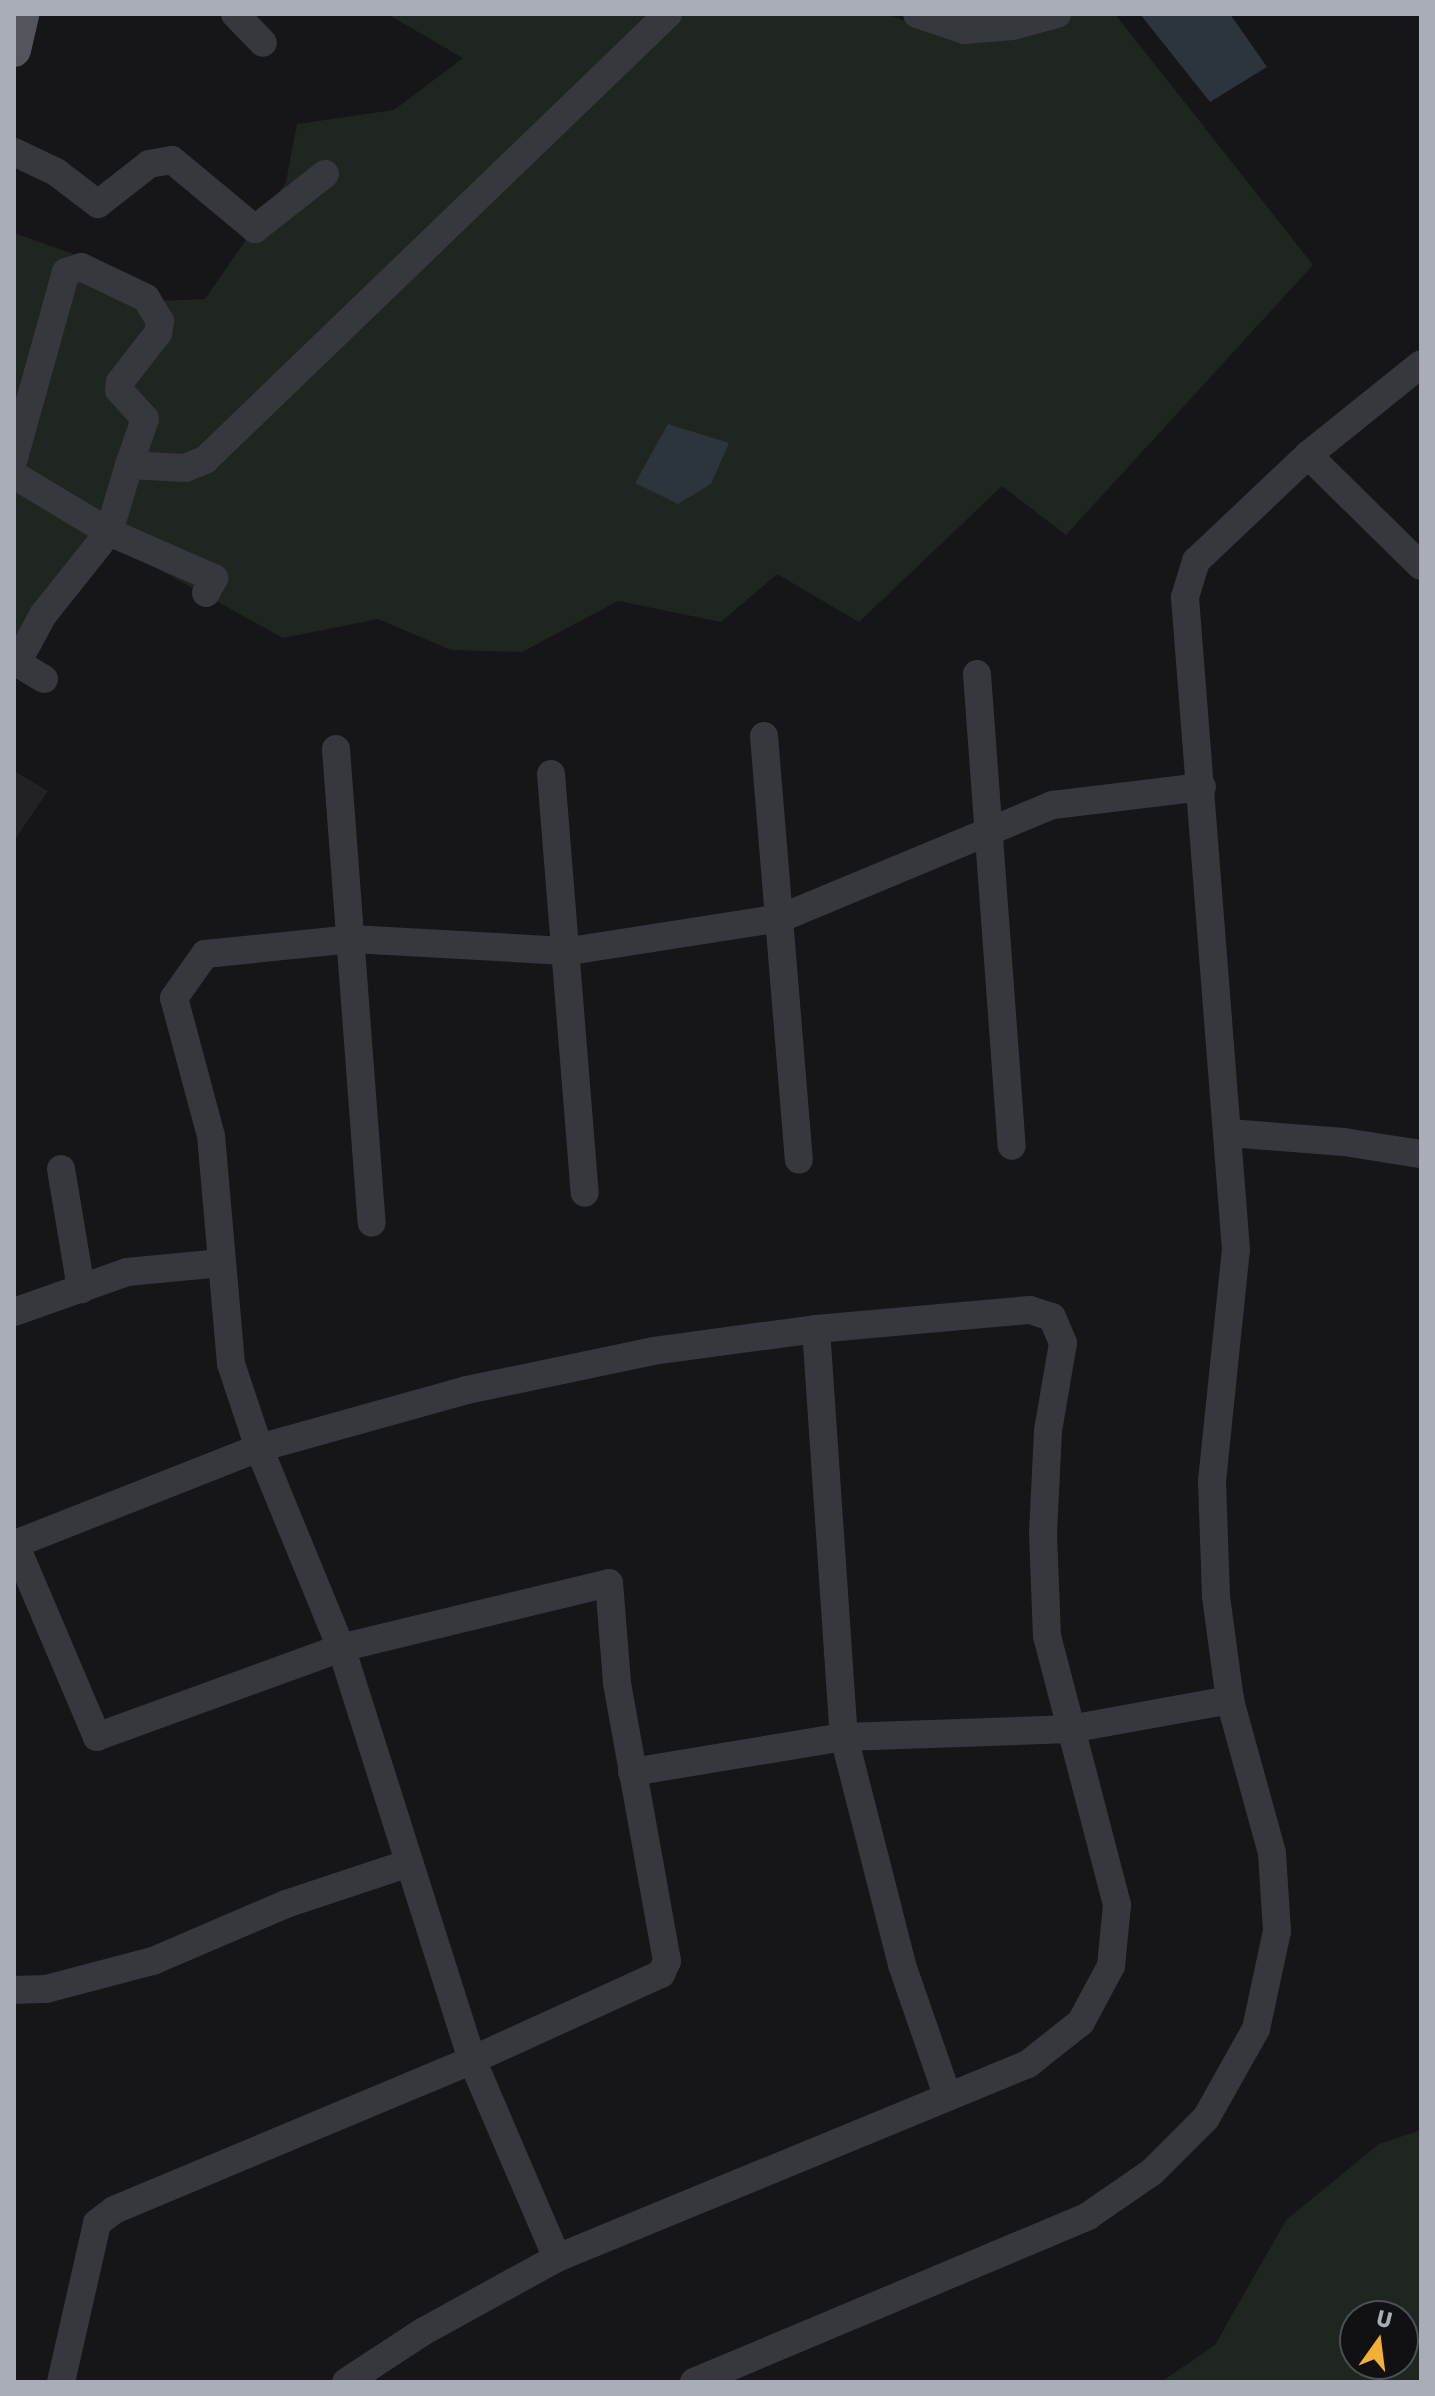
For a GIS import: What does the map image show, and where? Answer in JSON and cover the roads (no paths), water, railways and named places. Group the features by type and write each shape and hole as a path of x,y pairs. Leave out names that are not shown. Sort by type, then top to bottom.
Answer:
{"main road":[{"path":"14,50 22,14"}],"street":[{"path":"235,14 263,43"},
{"path":"129,465 185,468 205,460 668,14"},
{"path":"917,14 965,30 1013,26 1057,14"},
{"path":"14,152 56,172 98,204 149,164 172,160 255,229 325,174"},
{"path":"14,458 66,272 81,267 146,298 160,321 158,333 120,382 119,390 145,419 109,532 43,615 17,663 44,679"},
{"path":"694,2382 1088,2216 1152,2172 1206,2118 1256,2029 1277,1931 1272,1853 1230,1700 1216,1596 1212,1481 1236,1250 1185,597 1196,561 1308,455 1421,364"},
{"path":"1308,455 1421,566"},
{"path":"14,475 109,532 214,578 206,593"},
{"path":"977,674 986,834 997,913 1012,1146"},
{"path":"764,736 799,1160"},
{"path":"336,749 372,1223"},
{"path":"551,774 570,951 585,1193"},
{"path":"557,2258 472,2060 341,1648 259,1448 231,1364 211,1136 174,998 205,954 352,939 570,951 781,918 1053,805 1202,787"},
{"path":"1229,1133 1420,1149"},
{"path":"61,1169 81,1289"},
{"path":"14,1312 127,1272 222,1263"},
{"path":"61,2382 97,2223 114,2210 472,2060 661,1974 667,1961 665,1936 617,1682 609,1583 341,1648 97,1737 15,1544 259,1448 483,1387 653,1351 816,1329 1030,1310 1052,1317 1063,1343 1047,1445 1043,1533 1047,1636 1117,1905 1111,1966 1081,2022 1028,2064 557,2258 424,2331 346,2382"},
{"path":"816,1329 844,1737 902,1965 947,2095"},
{"path":"632,1772 844,1737 1070,1729 1230,1700"},
{"path":"14,1990 46,1989 153,1961 286,1904 409,1863"}]}
